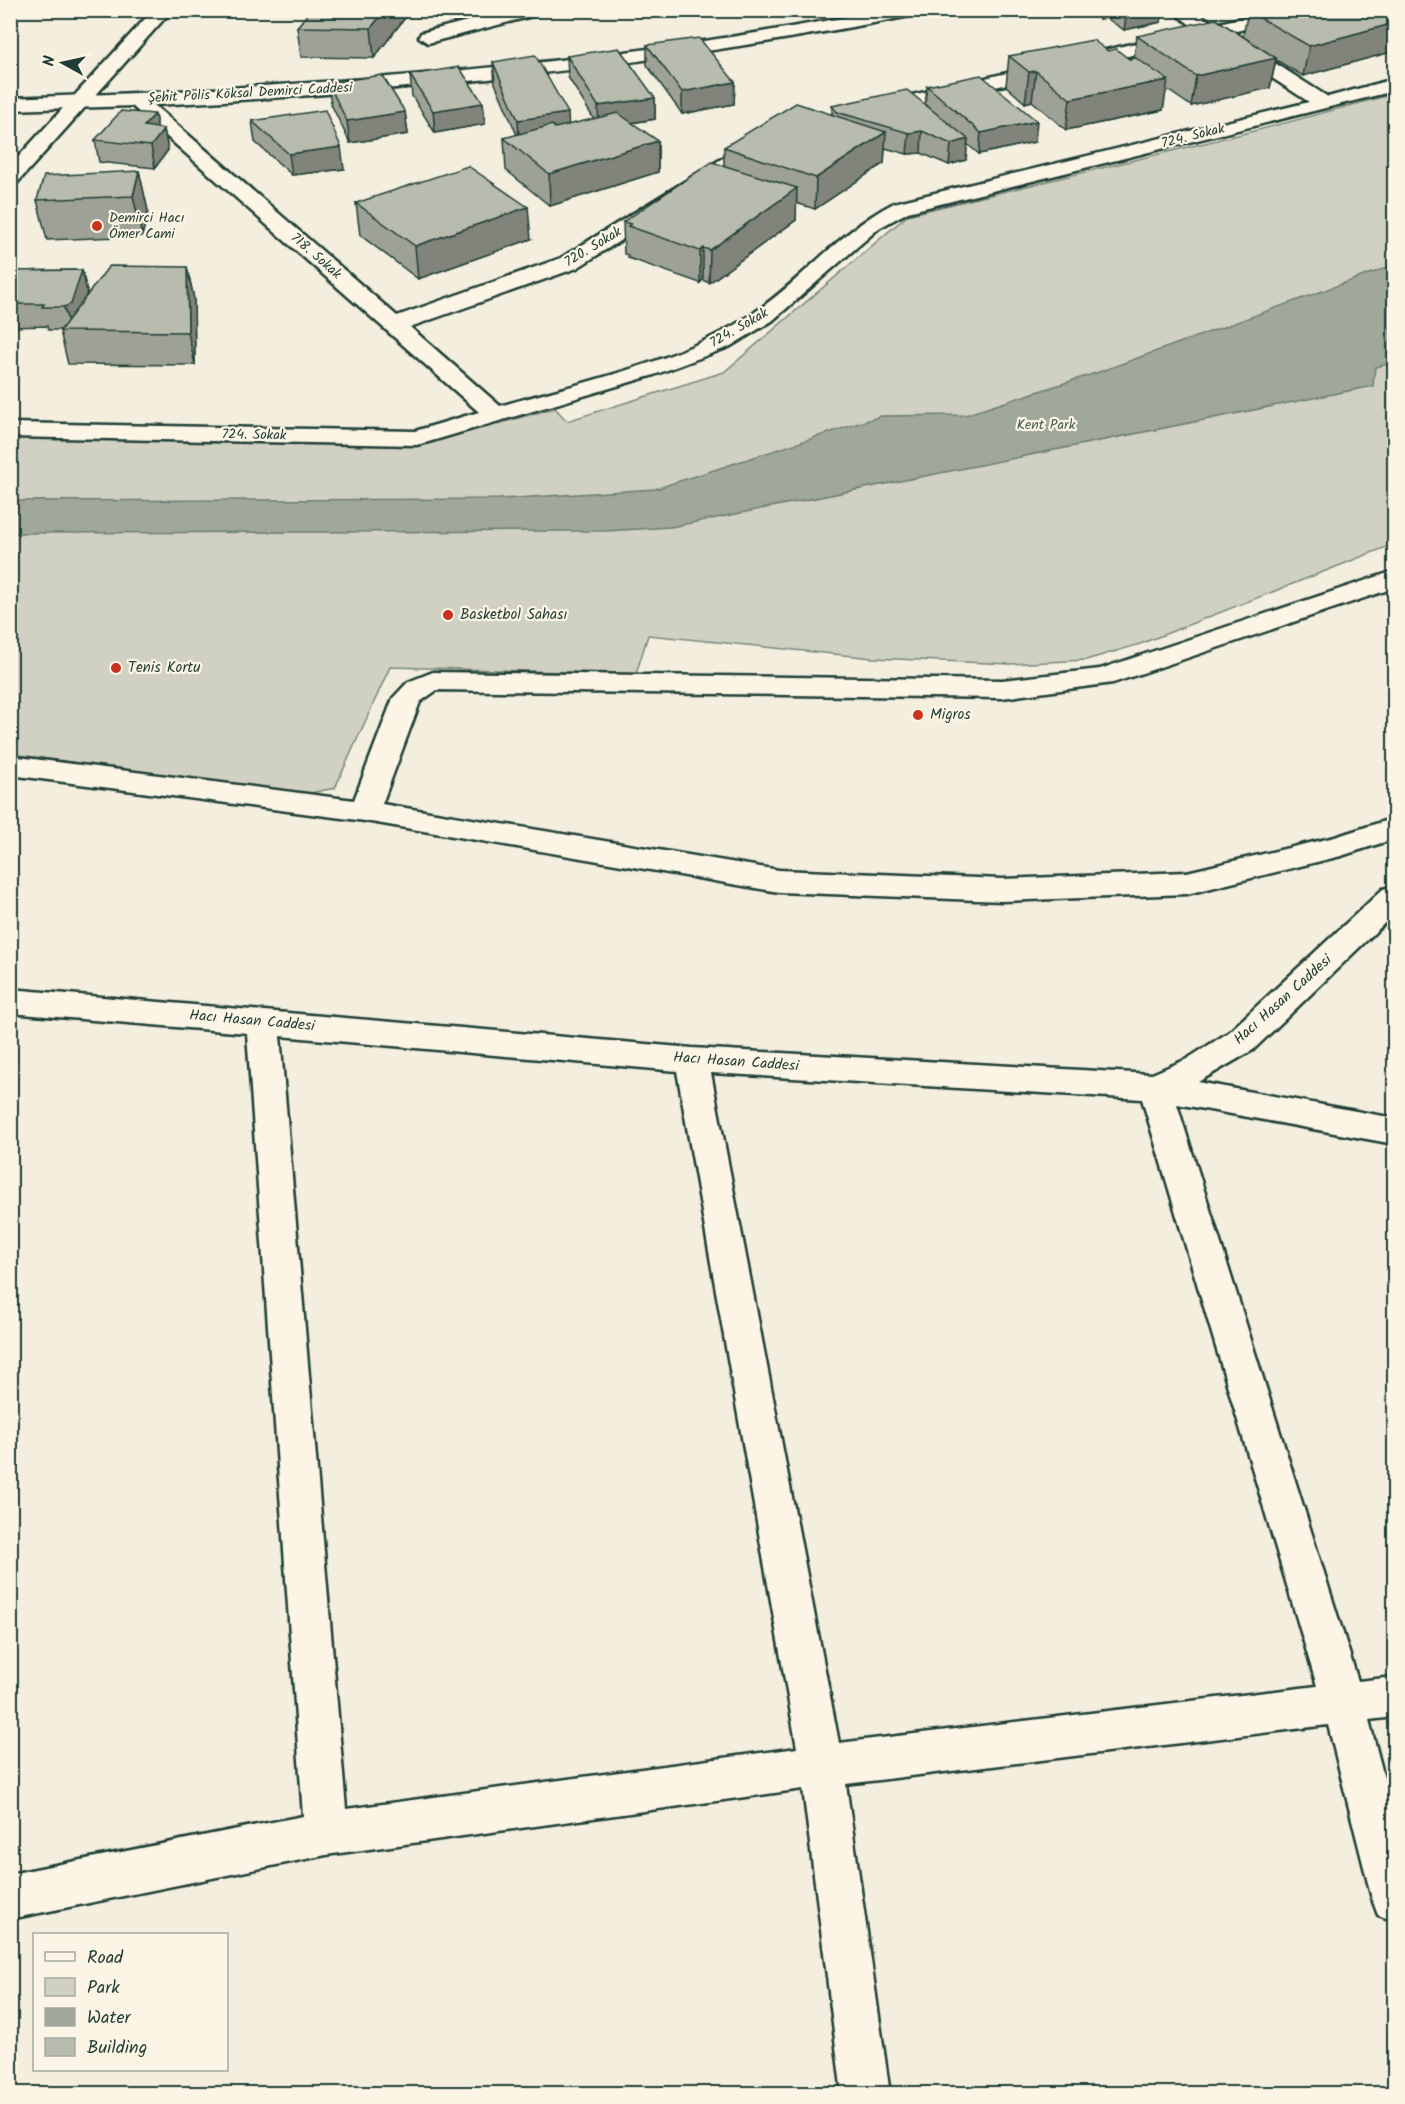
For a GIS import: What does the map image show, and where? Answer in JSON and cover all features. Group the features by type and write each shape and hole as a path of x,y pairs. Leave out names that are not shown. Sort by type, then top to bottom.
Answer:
{"street":[{"path":"122,27 138,10"},
{"path":"10,179 164,10"},
{"path":"390,84 449,10"},
{"path":"428,37 534,10"},
{"name":"Şehit Polis Köksal Demirci Caddesi","path":"10,104 137,100 390,84 617,61 915,10"},
{"path":"1180,10 1325,105"},
{"path":"851,114 1301,10"},
{"name":"724. Sokak","path":"10,430 416,438 494,413 646,370 721,342 764,316 871,223 901,207 1325,105 1395,85"},
{"path":"33,120 65,87"},
{"name":"718. Sokak","path":"137,100 494,413"},
{"name":"720. Sokak","path":"394,325 569,263 736,156 780,133"},
{"path":"365,811 407,698 418,688 433,681 1002,689 1103,677 1395,579"},
{"path":"10,765 365,811 779,881 1002,890 1187,883 1341,846 1395,828"},
{"name":"Hacı Hasan Caddesi","path":"10,1001 692,1060 1155,1087 1199,1068 1241,1041 1395,897"},
{"path":"262,1022 326,1833"},
{"path":"692,1060 822,1766 866,2094"},
{"path":"1395,1131 1155,1087 1343,1702 1395,1899"},
{"path":"10,1897 326,1833 822,1766 1395,1697"}],"green space":[{"name":"Kent Park","path":"1394,94 1394,544 1140,644 1086,660 1010,664 873,658 648,635 636,674 390,667 335,788 305,794 11,754 11,438 421,445 555,408 567,421 724,372 908,215 1262,129"}],"water":[{"path":"1394,265 1394,363 1375,367 1373,386 671,527 606,531 11,533 11,501 500,499 655,489 881,416 965,415 1099,372"}],"building":[{"path":"311,10 385,10 371,28 297,27"},
{"path":"1249,10 1383,10 1395,16 1395,23 1309,46"},
{"path":"1216,19 1276,58 1196,76 1137,36"},
{"path":"699,38 735,82 682,92 647,45"},
{"path":"1093,40 1108,51 1116,49 1129,59 1136,58 1168,80 1070,99 1036,71 1029,72 1009,56"},
{"path":"619,48 655,98 598,106 567,56"},
{"path":"535,55 568,113 518,120 493,62"},
{"path":"459,67 483,103 433,111 410,75"},
{"path":"382,75 405,112 347,121 328,83"},
{"path":"981,75 1037,121 981,133 927,86"},
{"path":"907,90 968,139 951,144 922,131 909,133 837,112 832,106"},
{"path":"796,103 886,132 816,178 724,147"},
{"path":"325,110 341,147 289,154 252,121"},
{"path":"121,111 155,114 144,126 164,129 151,146 95,140"},
{"path":"618,113 658,141 549,174 504,138 552,125 555,128"},
{"path":"712,162 797,188 710,250 703,248 700,251 628,226 631,224 623,222"},
{"path":"468,166 528,207 415,246 356,203"},
{"path":"139,171 133,196 37,200 44,176"},
{"path":"109,266 187,267 188,332 60,331"},
{"path":"82,270 71,304 64,307 42,307 44,304 10,304 10,271"}],"place":[{"name":"Demirci Hacı Ömer Cami","path":"97,226"},
{"name":"Basketbol Sahası","path":"448,615"},
{"name":"Tenis Kortu","path":"116,668"},
{"name":"Migros","path":"918,715"}]}
